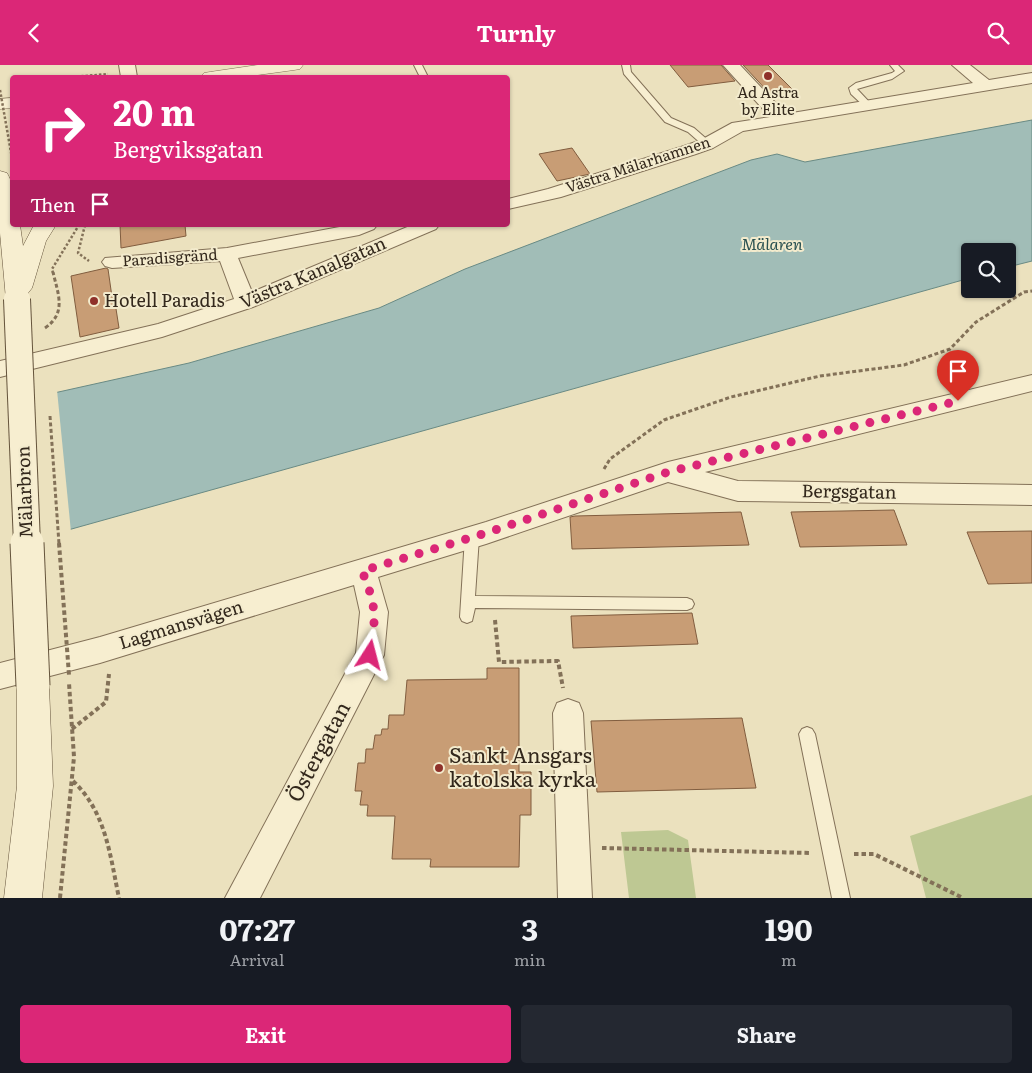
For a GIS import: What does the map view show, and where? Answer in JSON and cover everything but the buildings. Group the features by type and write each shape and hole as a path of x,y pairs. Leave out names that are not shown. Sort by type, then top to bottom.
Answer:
{"main road":[{"path":"224,75 294,65"},
{"name":"Mälarbron","path":"0,177 10,227 55,679 35,786 32,830 23,898"},
{"path":"17,299 35,241 44,227"}],"street":[{"path":"731,65 781,119"},
{"path":"960,65 986,86"},
{"name":"Västra Mälarhamnen","path":"510,204 554,193 708,144 738,127 1032,78"},
{"name":"Paradisgränd","path":"112,262 227,254 363,227"},
{"name":"Västra Kanalgatan","path":"0,369 162,330 246,302 421,227"},
{"name":"Paradisgränd","path":"227,254 246,302"},
{"name":"Lagmansvägen","path":"0,676 100,650 362,571 472,537 668,472 1032,383"},
{"name":"Bergsgatan","path":"668,472 738,491 1032,495"},
{"name":"Östergatan","path":"242,898 370,655 374,614 373,597 362,571"},
{"path":"568,713 575,898"}],"lane":[{"path":"626,65 627,72 668,120 691,130 708,144"},
{"path":"869,106 854,93 853,88 860,83 895,76 900,71 894,65"},
{"path":"467,617 472,537"},
{"path":"468,602 687,604"},
{"path":"806,733 841,898"}],"path":[{"path":"91,75 128,71"},
{"path":"0,91 10,147"},
{"path":"44,329 56,320 58,315 58,291 52,269 77,227"},
{"path":"84,227 78,253 89,261 112,262"},
{"path":"602,473 610,459 664,420 731,397 820,375 904,365 950,349 976,323 1024,292 1032,291"},
{"path":"44,320 45,338"},
{"path":"50,408 55,679 72,729 72,781 60,898"},
{"path":"499,662 558,661 568,713"},
{"path":"72,729 106,703 110,670"},
{"path":"55,679 74,673"},
{"path":"72,781 86,791 104,829 119,898"},
{"path":"573,847 874,854 963,898"}],"green space":[{"path":"1032,795 1032,898 926,898 910,836"},
{"path":"668,830 688,840 696,898 629,898 621,832"}],"water":[{"name":"Mälaren","path":"1032,120 1032,261 1016,265 1016,243 961,243 961,281 0,549 0,405 189,363 379,308 465,269 751,160 777,154 805,162"}],"pier":[{"path":"57,390 71,532 0,552 0,402"}],"place":[{"name":"Ad Astra by Elite","path":"768,76"},
{"name":"Hotell Paradis","path":"94,301"},
{"name":"Sankt Ansgars katolska kyrka","path":"439,768"}],"route":[{"path":"370,655 375,622 373,597 362,571 486,533 668,472 958,401"}]}
